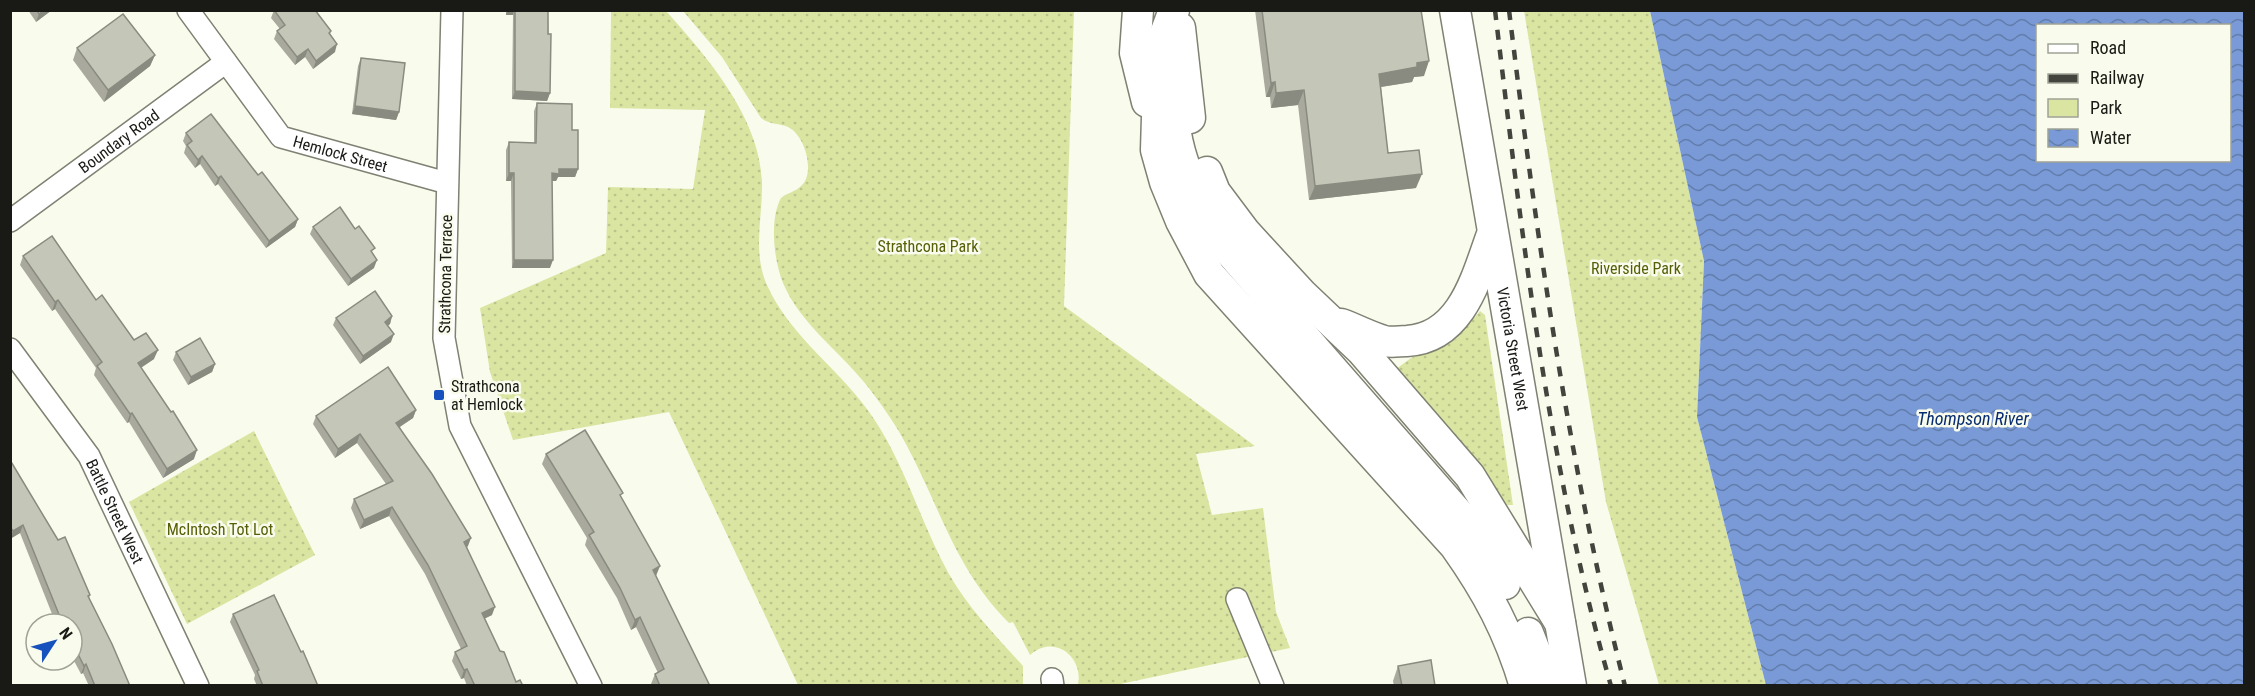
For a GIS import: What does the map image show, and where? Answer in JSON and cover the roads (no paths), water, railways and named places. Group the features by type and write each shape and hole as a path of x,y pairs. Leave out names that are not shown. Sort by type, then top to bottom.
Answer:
{"main road":[{"path":"1138,10 1135,53 1156,150 1180,221 1209,274 1455,546 1486,589 1514,646 1526,686"},
{"name":"Victoria Street West","path":"1455,10 1571,686"},
{"path":"1156,150 1159,50 1178,16"},
{"path":"1178,16 1187,107 1199,154 1215,192 1245,232 1302,294 1331,320 1470,476 1560,623"},
{"path":"1178,16 1173,108 1181,157 1199,203 1230,252 1464,520 1503,579 1549,686"},
{"path":"1331,320 1386,342 1420,340 1440,331 1459,312 1474,286 1492,234"}],"street":[{"name":"Hemlock Street","path":"188,10 281,137 447,183"},
{"name":"Strathcona Terrace","path":"452,10 444,338 460,426 591,686"},
{"name":"Boundary Road","path":"10,221 226,62"},
{"name":"Battle Street West","path":"10,349 89,456 198,686"},
{"path":"1237,599 1273,686"}],"water":[{"name":"Thompson River","path":"1650,11 2244,11 2244,685 1766,685 1697,417 1704,261"}],"railway":[{"path":"1495,10 1527,265 1554,435 1589,603 1611,686"},
{"path":"1509,10 1556,350 1587,518 1625,686"}],"place":[{"name":"Strathcona at Hemlock","path":"439,395"}],"park label":[{"name":"Strathcona Park","path":"928,246"},
{"name":"Riverside Park","path":"1636,268"},
{"name":"McIntosh Tot Lot","path":"220,529"}]}
